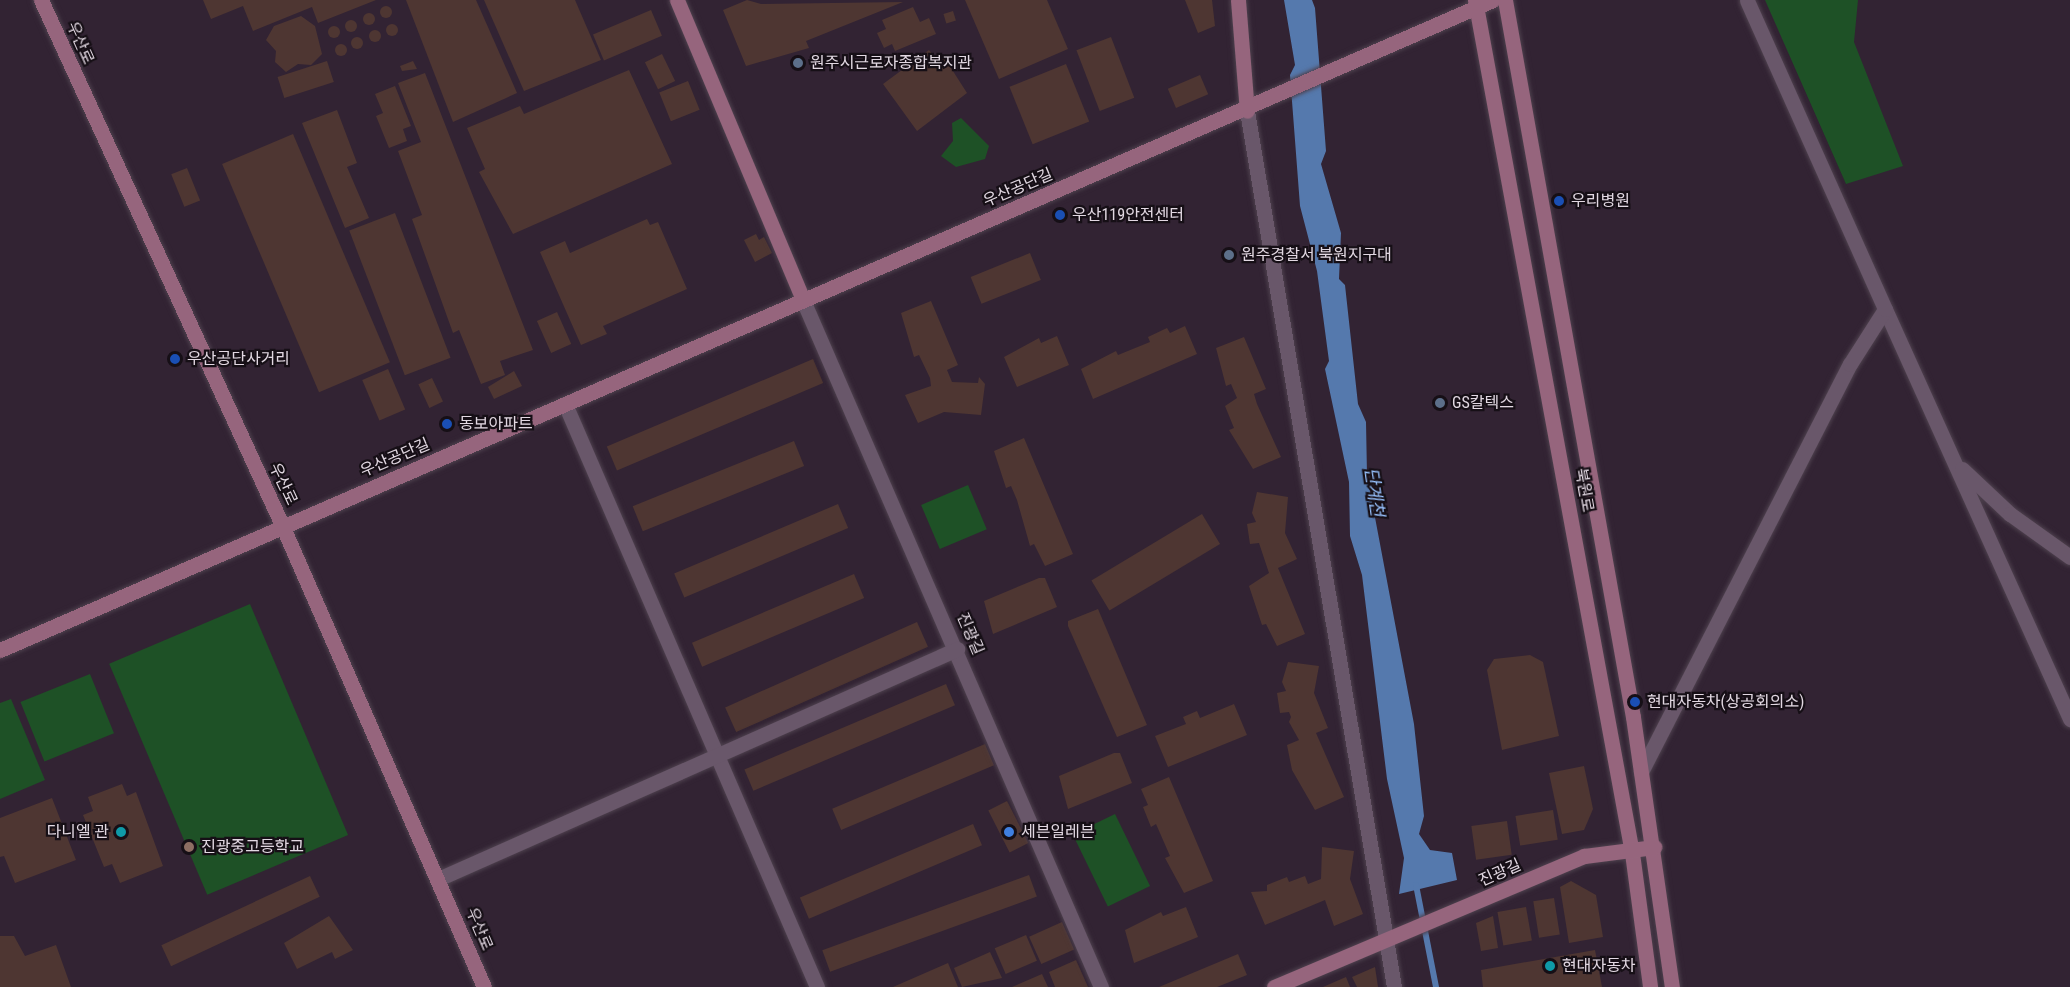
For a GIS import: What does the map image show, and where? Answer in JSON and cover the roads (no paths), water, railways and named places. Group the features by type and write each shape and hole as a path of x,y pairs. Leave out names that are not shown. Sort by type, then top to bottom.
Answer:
{"street":[{"name":"우산로","path":"41,0 282,525 484,987"},
{"path":"678,0 802,298"},
{"path":"1238,0 1247,111 1389,940 1394,987"},
{"path":"1476,3 1493,0"},
{"name":"북원로","path":"1505,0 1654,847 1672,987"},
{"path":"1748,0 2070,719"},
{"name":"우산공단길","path":"0,650 282,525 565,404 802,298 1247,111 1476,3"},
{"name":"북원로","path":"1476,3 1632,853 1650,987"},
{"name":"진광길","path":"802,298 957,649 1101,987"},
{"path":"1641,772 1850,364 1885,309"},
{"path":"565,404 817,987"},
{"path":"1956,462 2010,514 2070,557"},
{"path":"438,879 957,649"},
{"name":"진광길","path":"1274,987 1464,909 1584,856 1632,853 1654,847"}],"water":[{"path":"1284,0 1312,0 1315,8 1326,151 1321,164 1341,233 1339,279 1345,285 1358,404 1366,422 1367,475 1414,724 1424,816 1419,834 1430,850 1452,853 1457,880 1399,894 1404,858 1387,779 1362,575 1350,536 1349,482 1325,369 1329,361 1317,271 1300,206 1290,75 1295,65"}],"waterway":[{"name":"단계천","path":"1416,885 1436,987"}],"place":[{"name":"원주시근로자종합복지관","path":"798,63"},
{"name":"우리병원","path":"1559,201"},
{"name":"우산119안전센터","path":"1060,215"},
{"name":"원주경찰서 북원지구대","path":"1229,255"},
{"name":"우산공단사거리","path":"175,359"},
{"name":"GS칼텍스","path":"1440,403"},
{"name":"동보아파트","path":"447,424"},
{"name":"현대자동차(상공회의소)","path":"1635,702"},
{"name":"다니엘 관","path":"121,832"},
{"name":"세븐일레븐","path":"1009,832"},
{"name":"진광중고등학교","path":"189,847"},
{"name":"현대자동차","path":"1550,966"}]}
